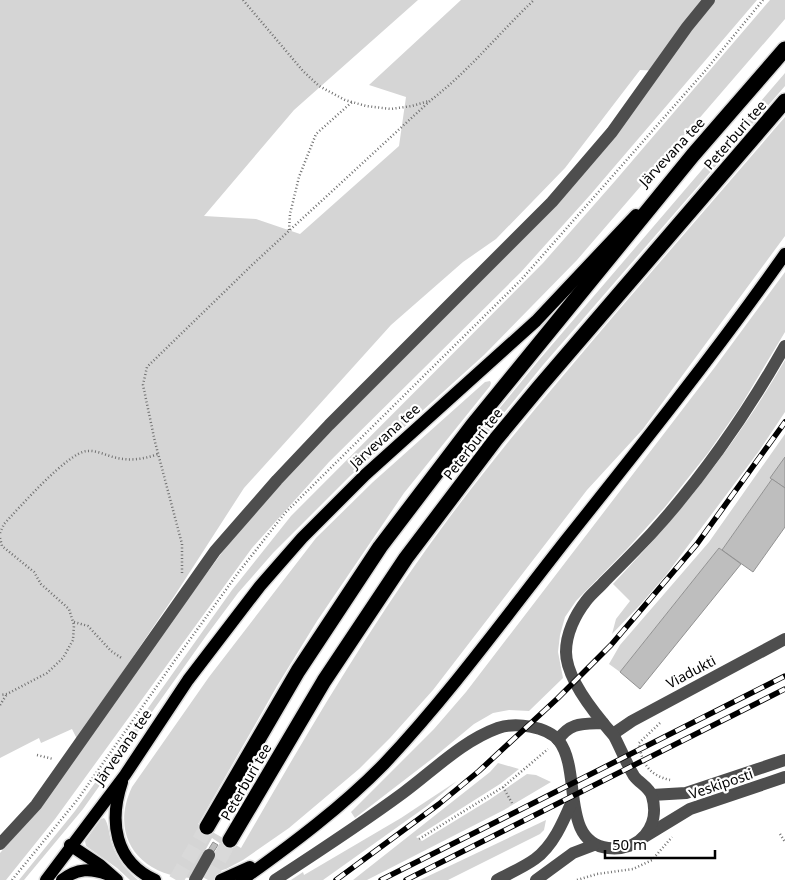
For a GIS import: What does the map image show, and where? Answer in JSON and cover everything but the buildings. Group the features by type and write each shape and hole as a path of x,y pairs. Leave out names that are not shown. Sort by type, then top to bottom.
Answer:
{"highway":[{"name":"Järvevana tee","path":"693,155 785,49"},
{"name":"Peterburi tee","path":"230,840 324,681 412,550 496,438 785,101"},
{"name":"Peterburi tee","path":"207,827 298,671 380,547 472,426 693,155"}],"main road":[{"name":"Järvevana tee","path":"46,880 70,845 124,775 188,680 260,586 302,538 365,475 536,321 693,155"},
{"path":"242,880 277,855 327,814 383,764 440,701 640,447 785,254"},
{"path":"124,775 118,796 115,822 118,839 124,854 133,865 155,880"},
{"path":"70,845 100,865 115,878"},
{"path":"220,880 277,855"},
{"path":"62,880 70,874 84,869 101,872 115,878"}],"street":[{"path":"0,844 36,806 215,551 277,480 329,425 552,202 612,132 687,27 709,0"},
{"path":"642,838 651,828 652,795 636,778 612,734 570,674 566,652 571,626 586,601 650,534 714,457 751,402 785,346"},
{"name":"Viadukti","path":"612,734 632,721 785,639"},
{"path":"558,740 571,727 582,724 603,723"},
{"path":"275,880 402,794 476,738 501,727 531,726 545,731 558,740 570,765 573,799 580,828 594,845 573,853 536,880"},
{"name":"Veskiposti","path":"652,795 686,792 785,760"},
{"name":"Veskiposti","path":"594,845 611,849 631,846 690,809 785,777"},
{"path":"497,880 536,858 552,840 564,821 573,799"},
{"path":"195,880 209,855"}],"path":[{"path":"243,0 303,72 319,86 352,102 391,109 412,106 431,100"},
{"path":"182,598 182,544 158,454 143,385 147,367 289,231 431,100 454,83 534,0"},
{"path":"12,880 78,799 227,588 285,513 521,280 705,71 763,0"},
{"path":"289,231 290,214 299,177 316,134 352,102"},
{"path":"0,533 4,524 55,472 74,456 86,450 131,460 158,454"},
{"path":"0,538 1,546 34,572 41,584 69,610 74,622 73,640 62,658 47,673 7,694 0,695"},
{"path":"74,622 88,626 111,651 133,667"},
{"path":"0,705 7,694"},
{"path":"662,721 639,743 640,754 648,769 657,777 671,780 677,779"},
{"path":"419,839 503,787 558,740"},
{"path":"503,787 512,803"},
{"path":"780,834 785,842"}],"shaded area":[{"path":"0,0 418,0 294,110 204,216 256,219 300,234 399,146 406,97 369,85 461,0 757,0 591,194 521,272 329,462 252,548 55,819 6,880 0,880 0,853 39,809 229,543 302,460 396,366 662,71 640,70 565,168 496,239 463,262 391,325 244,488 175,595 77,739 72,729 41,743 39,738 0,758"},
{"path":"770,0 785,0 785,19 577,260 484,355 350,476 273,553 238,593 206,636 83,809 24,880 19,880 75,811 232,590 291,516 543,263"},
{"path":"785,73 785,86 543,365 481,441 476,437 539,360"},
{"path":"785,117 785,236 643,429 587,490 433,690 359,769 289,828 243,860 226,869 200,877 221,844 212,838 190,878 172,875 156,869 143,861 133,850 127,837 124,821 126,805 132,787 209,677 316,538 373,482 485,382 490,381 490,386 404,493 317,621 277,686 198,824 241,848 366,639 449,518 553,388"},
{"path":"785,272 785,332 740,407 708,453 665,507 576,601 565,617 558,652 563,678 529,711 509,710 493,713 474,724 355,818 351,812 434,729 466,692 715,367"},
{"path":"785,360 785,412 759,451 666,575 612,634 616,619 630,601 613,584 665,527 710,472 749,417"},
{"path":"785,434 785,457 772,479 722,550 719,548 620,672 609,664 620,645 709,542"},
{"path":"498,763 519,769 500,784 416,837 422,841 527,774 536,775 551,782 504,810 367,880 353,880 490,772"},
{"path":"457,781 427,806 323,880 291,880 303,872 304,875 401,818"},
{"path":"104,818 116,855 138,880 130,880 117,868 86,846 85,841 101,819"},
{"path":"546,820 544,830 540,834 448,880 420,880"}],"tunnel":[{"path":"176,880 207,827"},
{"path":"208,880 230,840"}],"railway":[{"path":"336,880 439,804 479,771 558,698 611,645 697,544 785,422"},
{"path":"381,880 785,676"},
{"path":"406,880 785,689"}]}
